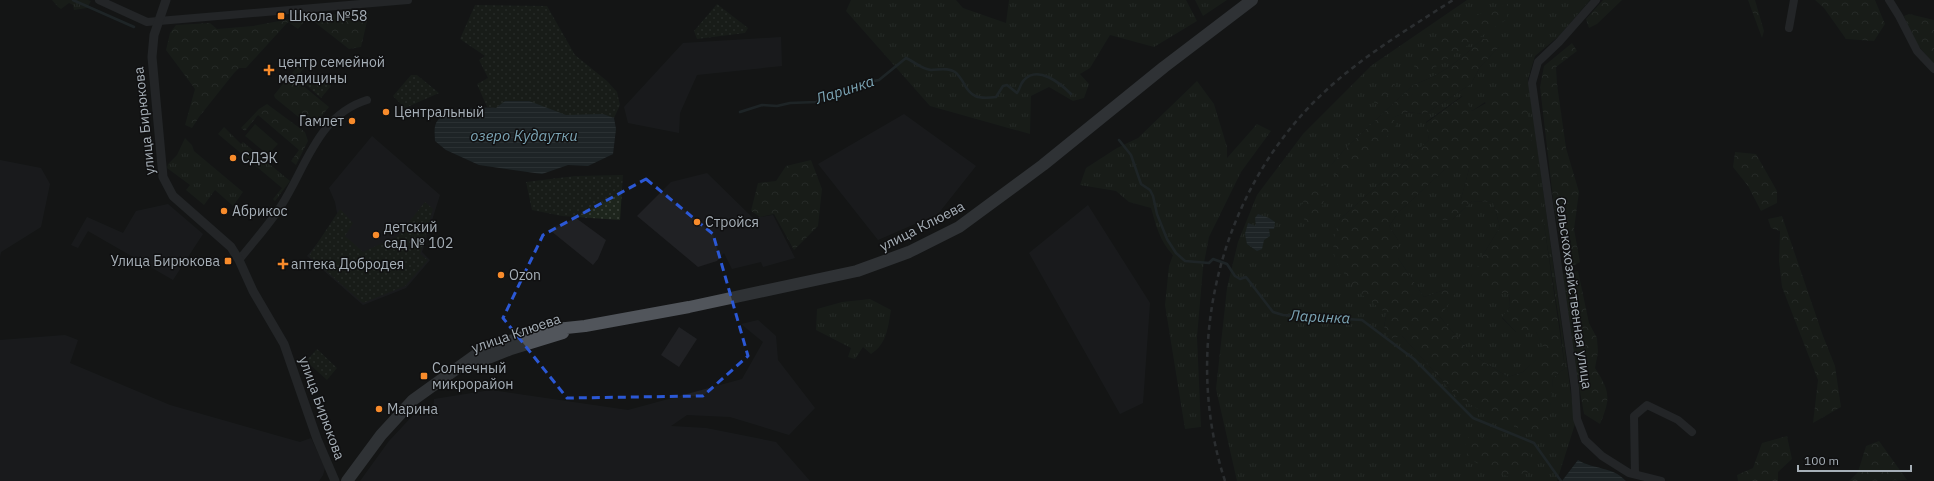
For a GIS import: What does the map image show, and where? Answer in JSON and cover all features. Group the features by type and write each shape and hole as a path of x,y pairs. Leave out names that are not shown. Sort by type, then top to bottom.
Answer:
{"main road":[{"name":"улица Клюева","path":"347,481 363,457 397,416 430,386 477,354 509,340 547,330 585,326 689,307 843,274 884,262 930,242 959,226 995,202 1164,67 1252,0"}],"street":[{"path":"99,0 147,22 408,0"},
{"name":"улица Бирюкова","path":"166,0 158,20 152,57 163,177 173,196 231,247 239,260 253,291 284,344 316,439 335,481"},
{"name":"Сельскохозяйственная улица","path":"1596,0 1559,42 1538,62 1532,83 1575,388 1577,419 1585,440 1602,456 1629,473 1661,481"},
{"path":"1789,28 1794,0"},
{"path":"1889,0 1917,50 1934,69"},
{"path":"239,260 280,207 318,138 349,107 367,100"},
{"path":"1635,474 1634,416 1646,405 1678,420 1692,432"}],"highlighted area":[{"path":"646,179 713,234 748,356 703,396 567,398 503,318 543,235"}],"shaded area":[{"path":"781,37 782,66 697,75 680,113 679,133 628,123 624,107 683,43"},
{"path":"904,114 976,166 938,214 878,240 818,164"},
{"name":"детский сад № 102","path":"372,136 440,195 422,252 430,260 406,288 363,305 307,256 338,218 335,202 329,188"},
{"path":"0,160 41,168 50,184 41,227 1,252 0,257"},
{"path":"707,173 753,218 773,215 795,258 763,267 761,262 732,269 724,253 717,261 698,267 637,216 671,182"},
{"path":"168,204 203,234 173,280 88,231 78,248 71,245 87,217 123,233 136,211"},
{"path":"1088,205 1150,303 1143,403 1120,414 1029,253"},
{"path":"576,218 606,240 598,259 593,265 551,231 553,227"},
{"path":"758,320 776,336 778,360 815,408 789,435 730,417 687,415 671,426 706,428 776,442 810,481 360,481 389,441 417,411 433,411 434,399 491,390 628,410 742,379 763,342 741,324"},
{"path":"679,327 697,339 679,367 661,355"},
{"path":"65,335 78,340 70,363 170,405 300,442 311,438 325,468 323,475 319,481 0,481 0,340"}],"green space":[{"path":"52,0 91,1 87,8 74,10 73,5 69,3 61,9"},
{"path":"851,0 956,0 963,8 1006,23 1009,0 1186,0 1197,21 1154,47 1110,35 1090,68 1080,74 1089,84 1084,98 1073,101 1049,87 1031,96 1030,134 930,106 846,11"},
{"path":"1195,0 1227,0 1203,16"},
{"path":"1467,0 1590,0 1559,36 1535,56 1528,79 1575,424 1557,481 1237,481 1216,389 1227,288 1238,242 1257,195 1303,134 1372,65","holes":["1482,39 1499,47 1480,67 1471,84 1425,114 1407,112 1391,118 1331,165 1345,149 1413,85 1442,72 1466,54","1462,96 1472,111 1485,102 1544,225 1565,368 1553,378 1548,425 1457,397 1402,336 1384,330 1386,313 1339,220 1429,140 1426,122"]},
{"path":"1603,0 1622,0 1597,24 1589,28 1586,19"},
{"path":"1748,0 1755,0 1764,31 1762,38"},
{"path":"1815,0 1875,0 1885,24 1874,41 1846,39 1824,8"},
{"path":"717,4 748,28 745,33 697,39 694,31"},
{"path":"1508,4 1507,19 1425,74 1417,73 1414,66 1422,49 1452,23"},
{"path":"475,5 547,6 575,55 607,81 617,92 620,105 614,118 601,115 565,115 522,101 505,103 496,108 487,107 477,84 488,78 479,60 485,56 460,39"},
{"path":"369,13 361,47 349,49 308,17 298,29 288,22 246,68 239,68 234,73 192,128 185,125 195,89 166,50 170,33 176,25 210,23 217,29 253,26 311,15"},
{"path":"1909,14 1934,20 1934,64 1915,42 1904,16"},
{"path":"1482,39 1501,39 1499,47 1480,67 1471,84 1425,114 1407,112 1392,118 1397,124 1378,147 1355,169 1338,179 1333,173 1331,165 1345,149 1413,85 1442,72 1466,54"},
{"path":"1572,43 1577,51 1556,67 1566,148 1579,192 1574,229 1580,262 1566,270 1554,207 1540,87 1544,66"},
{"path":"301,62 306,66 295,79 329,107 312,128 275,98 274,95"},
{"path":"314,73 331,86 321,98 305,84"},
{"path":"411,75 417,75 439,93 405,108 393,96"},
{"path":"1393,79 1395,87 1380,104 1374,103 1375,94"},
{"path":"1197,81 1214,104 1227,147 1227,158 1257,124 1271,131 1241,172 1209,237 1203,268 1197,337 1201,427 1185,429 1165,305 1169,266 1173,255 1162,239 1151,208 1129,202 1116,191 1080,185 1086,168 1117,148 1138,138"},
{"path":"1511,89 1527,108 1565,368 1553,378 1549,425 1538,437 1487,414 1457,397 1402,336 1389,339 1384,330 1386,313 1357,291 1335,261 1333,242 1339,220 1429,140 1426,123 1463,96 1472,111","holes":["1445,169 1469,169 1461,199 1442,220 1452,220 1472,201 1493,202 1500,227 1481,258 1473,278 1492,293 1509,293 1510,307 1502,317 1516,332 1536,332 1545,351 1523,372 1508,377 1473,355 1440,317 1458,289 1447,289 1424,297 1398,258 1398,240 1389,226 1398,213"]},
{"path":"267,104 305,132 308,141 296,165 291,161 299,150 258,115 245,131 241,128 259,109"},
{"path":"255,124 278,144 268,155 245,136"},
{"path":"224,127 241,144 243,142 290,181 275,201 273,199 282,188 218,134"},
{"path":"185,138 192,145 194,151 243,192 233,206 215,190 204,205 186,190 190,185 167,168 168,164 177,155"},
{"path":"1735,152 1756,154 1777,191 1777,203 1761,211 1748,186 1733,167"},
{"path":"811,160 822,189 818,226 794,250 774,214 760,217 751,211 758,183 776,181 786,166"},
{"path":"1445,169 1469,169 1461,199 1452,220 1472,201 1493,202 1500,227 1481,258 1509,293 1510,307 1502,318 1516,332 1536,332 1546,351 1523,372 1508,377 1473,355 1440,317 1447,289 1424,297 1398,258 1398,240 1389,226 1398,213"},
{"path":"623,175 620,220 562,216 532,210 526,182 575,176"},
{"path":"1315,185 1326,185 1324,202 1316,217 1307,224 1298,209"},
{"path":"425,202 433,209 420,254 428,260 405,286 363,303 309,256 340,209 353,223 345,236 363,252 398,236"},
{"path":"1782,216 1823,336 1835,366 1841,407 1813,423 1818,380 1782,287 1779,261 1780,231 1771,228 1768,219"},
{"path":"1578,271 1589,323 1597,338 1598,352 1595,368 1604,383 1607,395 1606,408 1600,424 1584,414 1573,353 1563,274"},
{"path":"870,299 891,310 888,329 884,340 871,354 863,347 855,359 848,357 851,348 816,330 817,309 842,302"},
{"path":"317,349 337,368 327,380 306,361"},
{"path":"1469,436 1526,442 1531,458 1529,472 1509,477 1468,459 1465,443"},
{"path":"1787,436 1792,459 1778,472 1778,481 1738,481 1737,475 1753,468 1762,443"},
{"path":"1879,441 1907,480 1849,481 1858,472 1866,446"}],"water":[{"name":"озеро Кудаутки","path":"505,101 529,101 566,115 603,114 614,118 616,129 613,154 588,166 568,165 542,174 479,165 446,150 435,141 435,125 443,116 457,111 496,108"},
{"path":"1258,214 1275,222 1274,229 1269,229 1270,236 1264,240 1262,249 1257,251 1247,244 1245,234 1248,223 1256,226 1255,218"},
{"path":"1578,460 1609,470 1621,476 1626,481 1562,481"}],"waterway":[{"name":"Ларинка","path":"73,0 134,27"},
{"name":"Ларинка","path":"740,112 762,105 777,106 790,103 816,102 838,95 864,83 879,80 906,58 927,69 952,70 958,75 972,94 984,98 996,97 1003,86 1007,85 1017,93 1024,80 1036,74 1049,77 1071,94"},
{"name":"Ларинка","path":"1119,140 1131,155 1141,184 1150,190 1153,196 1157,214 1167,239 1176,253 1185,261 1209,263 1213,259 1227,264 1235,276 1240,279 1246,277 1273,312 1283,315 1362,320 1414,359 1473,418 1534,443 1561,481"}],"railway":[{"path":"1225,481 1213,431 1207,380 1209,328 1218,278 1233,229 1254,182 1282,139 1331,85 1364,59 1453,0"}],"place":[{"name":"Школа №58","path":"281,16"},
{"name":"центр семейной медицины","path":"269,70"},
{"name":"Центральный","path":"386,112"},
{"name":"Гамлет","path":"352,121"},
{"name":"СДЭК","path":"233,158"},
{"name":"Абрикос","path":"224,211"},
{"name":"Стройся","path":"697,222"},
{"name":"детский сад № 102","path":"376,235"},
{"name":"Улица Бирюкова","path":"228,261"},
{"name":"аптека Добродея","path":"283,264"},
{"name":"Ozon","path":"501,275"},
{"name":"Солнечный микрорайон","path":"424,376"},
{"name":"Марина","path":"379,409"}]}
